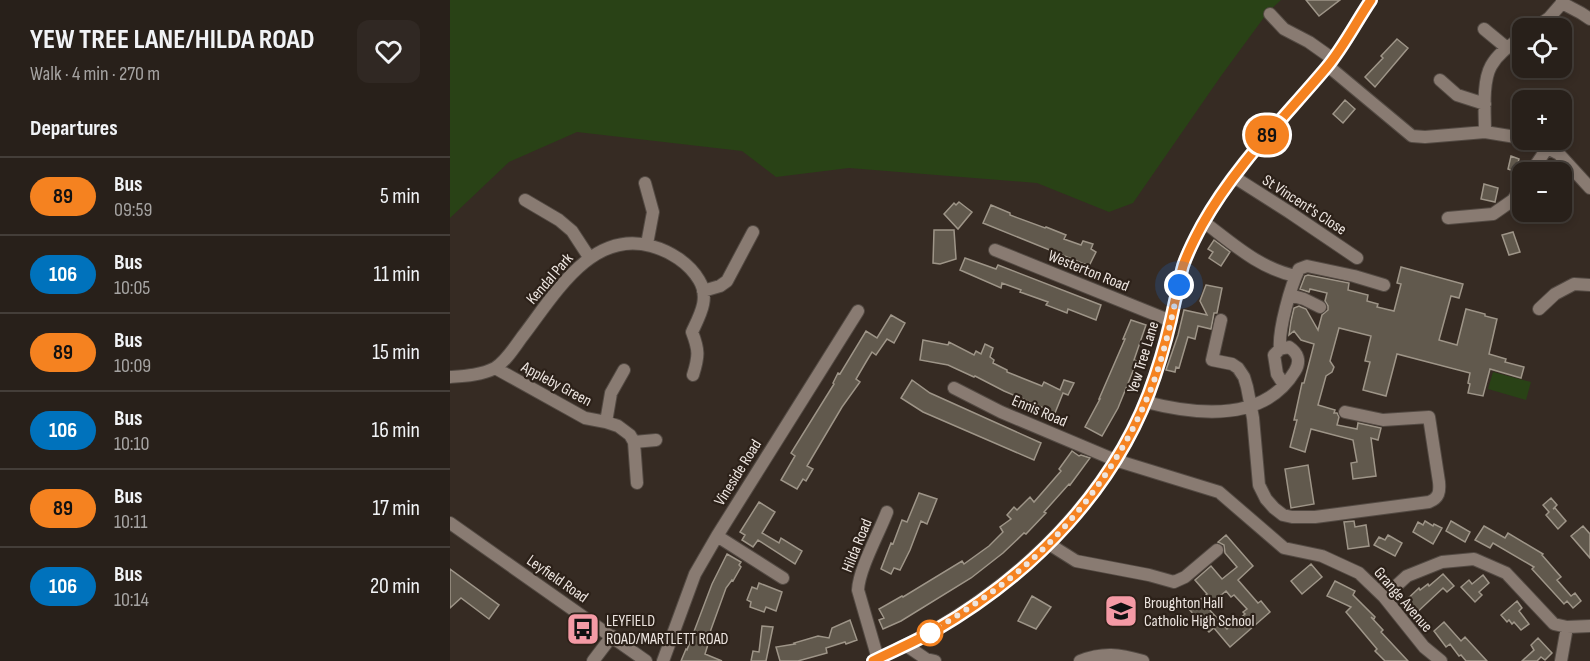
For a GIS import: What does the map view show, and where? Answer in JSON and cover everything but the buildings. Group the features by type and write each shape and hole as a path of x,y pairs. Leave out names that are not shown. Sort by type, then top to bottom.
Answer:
{"street":[{"name":"Yew Tree Lane","path":"875,660 935,630 988,595 1020,571 1075,515 1115,460 1146,402 1171,321 1183,267 1204,222 1254,150 1330,62 1371,0"},
{"path":"1549,18 1562,2 1590,20"},
{"path":"1270,14 1284,29 1309,42 1412,136 1485,132 1512,136"},
{"path":"1484,29 1507,48"},
{"path":"1485,132 1485,90 1490,66 1512,44"},
{"path":"1440,80 1457,95 1485,104"},
{"path":"1553,150 1590,189"},
{"name":"St Vincent's Close","path":"1234,177 1357,258"},
{"path":"645,183 653,212 647,244"},
{"path":"525,200 559,220 572,231 589,257"},
{"path":"1448,218 1493,214 1512,201"},
{"path":"1204,222 1251,258 1281,273 1296,276"},
{"path":"693,375 698,348 692,332 702,310 703,291 720,286 727,281 753,232"},
{"name":"Kendal Park","path":"495,368 508,357 565,281 589,257 599,251 627,243 647,244 665,251 682,262 698,278 703,291"},
{"name":"Westerton Road","path":"995,250 1171,321"},
{"path":"1280,348 1279,340 1290,294 1299,269 1307,266 1384,285"},
{"path":"1539,309 1555,294 1574,284 1590,285"},
{"path":"1290,294 1320,307"},
{"name":"Vineside Road","path":"663,661 695,574 858,311"},
{"path":"1221,320 1212,360 1232,364 1238,368 1248,387 1260,485 1266,499 1282,515 1302,518 1322,517 1429,502 1438,496 1439,482 1429,417 1383,420 1345,412"},
{"path":"1146,402 1173,409 1212,412 1241,409 1275,394 1284,385 1297,367 1299,359 1289,347 1280,348 1274,355 1277,374 1284,385"},
{"path":"450,377 481,373 495,368"},
{"name":"Appleby Green","path":"495,368 585,418 606,422 624,430 634,442"},
{"name":"Appleby Green","path":"606,422 612,393 624,370"},
{"name":"Ennis Road","path":"954,388 1001,412 1115,460"},
{"path":"637,483 634,442 656,440"},
{"name":"Grange Avenue","path":"1115,460 1219,492 1284,548 1322,556 1359,573 1384,597 1424,647 1441,661"},
{"name":"Hilda Road","path":"875,660 858,584 887,512"},
{"name":"Leyfield Road","path":"450,523 646,661"},
{"path":"717,536 783,578"},
{"path":"1049,544 1076,561 1174,582 1185,577 1217,550"},
{"path":"1384,597 1407,576 1442,562 1474,559 1506,573 1554,624 1567,627 1590,626"},
{"path":"1561,661 1567,627"},
{"path":"593,661 612,636"},
{"path":"906,646 926,659 935,661"},
{"path":"1080,661 1095,655 1114,654 1143,661"}],"green space":[{"path":"450,0 1281,0 1268,12 1221,76 1133,203 1109,212 1037,183 849,168 776,177 742,151 577,132 509,162 450,218"},
{"path":"1493,372 1531,382 1526,400 1488,389"}],"bus line":[{"name":"89","path":"873,661 935,630 1020,571 1049,544 1098,486 1132,431 1146,402 1170,326 1183,267 1204,222 1254,150 1328,66 1371,0"}],"place":[{"name":"Broughton Hall Catholic High School","path":"1121,611"},
{"name":"LEYFIELD ROAD/MARTLETT ROAD","path":"583,629"}],"route":[{"path":"930,633 1020,571 1049,544 1098,486 1132,431 1146,402 1170,326 1179,285"}]}
